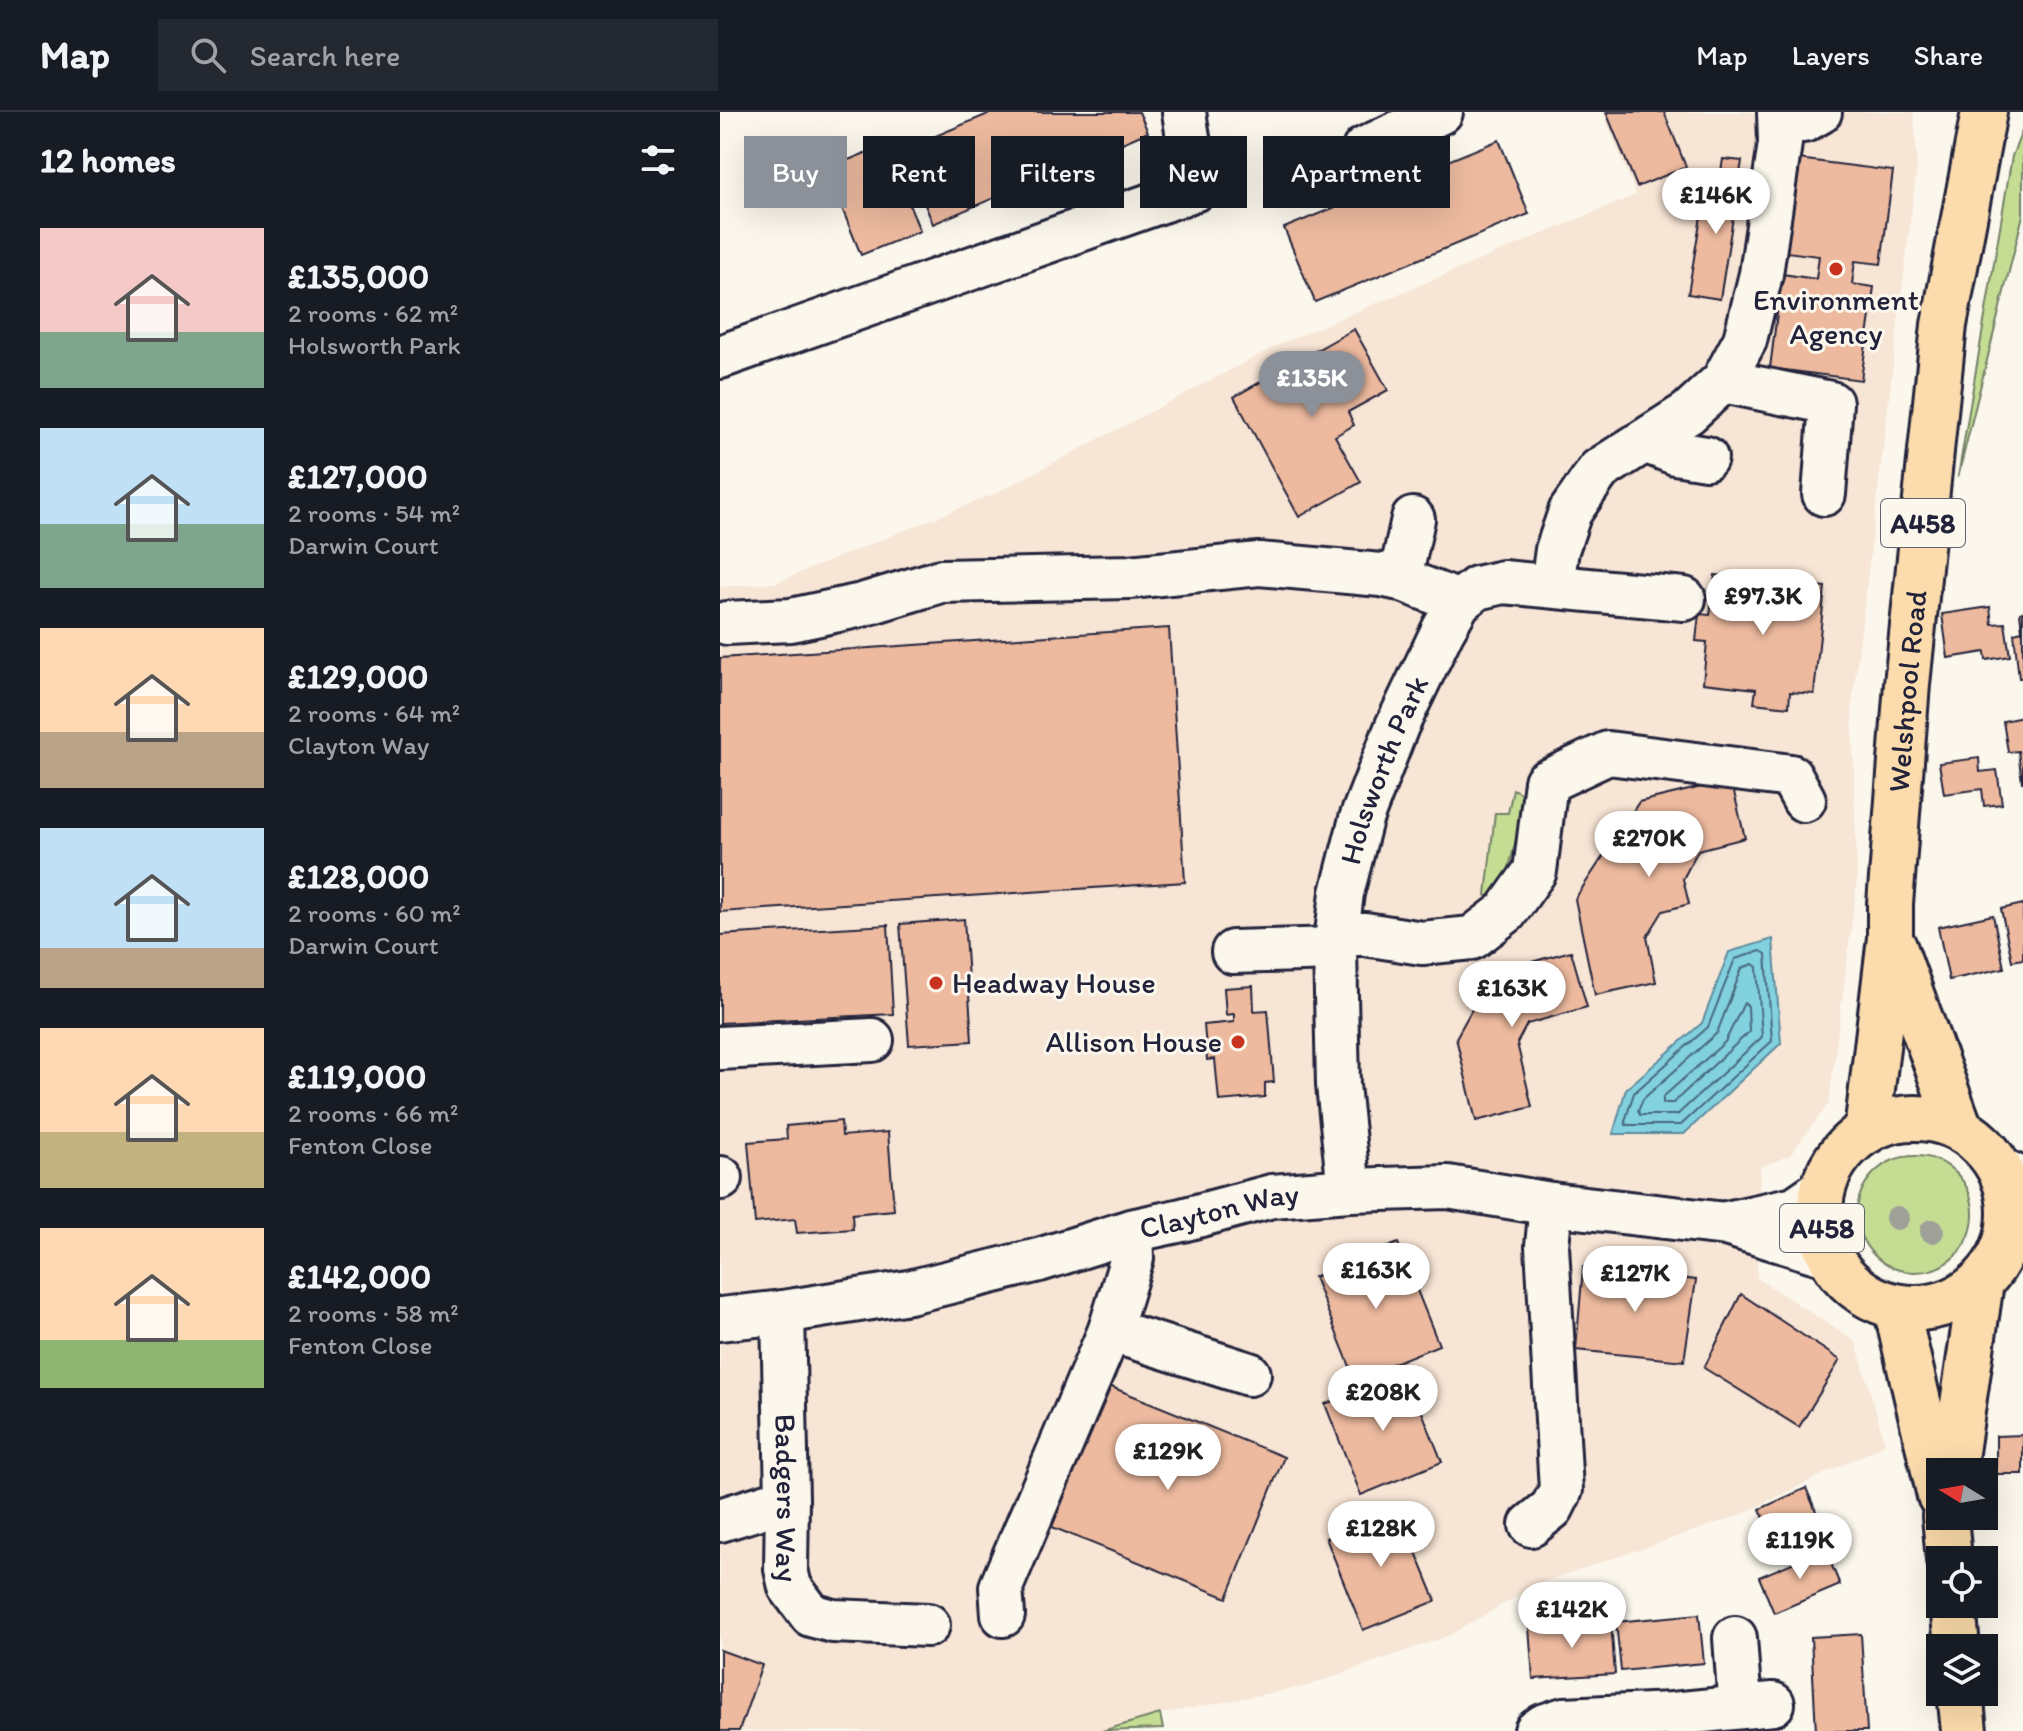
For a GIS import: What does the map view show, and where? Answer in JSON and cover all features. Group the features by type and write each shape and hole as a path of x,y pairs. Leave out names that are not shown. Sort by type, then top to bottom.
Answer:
{"main road":[{"name":"Welshpool Road","path":"1867,1131 1890,938 1907,684 1944,325 1984,112"},
{"name":"Welshpool Road","path":"1890,938 1960,1129"},
{"name":"Welshpool Road","path":"1956,1458 2002,1257 2009,1225 2011,1174 1979,1142 1960,1129 1928,1119 1898,1119 1867,1131 1841,1154 1824,1188 1820,1206 1821,1224 1830,1256 1852,1284 1873,1298 1896,1307 1940,1305 1956,1299 2002,1257"},
{"path":"1896,1307 1930,1458"},
{"path":"1961,1706 1964,1731"}],"street":[{"path":"720,357 1196,189 1184,112"},
{"path":"1391,136 1441,112"},
{"path":"1564,588 1557,550 1570,512 1599,470 1688,413 1723,381 1745,340 1761,274 1780,143 1779,116 1804,121 1820,112"},
{"path":"1723,381 1831,403 1824,494"},
{"path":"1645,441 1675,453 1706,458"},
{"path":"1400,579 1413,519"},
{"path":"727,623 791,620 862,605 941,581 1130,577 1259,564 1400,579 1459,602 1477,588 1503,582 1684,599"},
{"name":"Holsworth Park","path":"1349,1190 1338,1085 1336,941 1342,893 1361,819 1397,726 1459,602"},
{"path":"1233,952 1336,941 1365,934 1422,959 1472,938 1506,912 1535,871 1546,782 1608,753 1791,776 1804,800"},
{"path":"720,1048 872,1040"},
{"name":"Clayton Way","path":"720,1319 909,1292 1272,1196 1349,1190 1448,1187 1551,1204 1726,1224 1830,1256"},
{"name":"Clayton Way","path":"1726,1224 1795,1208 1824,1188"},
{"path":"1531,1525 1569,1492 1547,1246 1551,1204"},
{"path":"1003,1615 1001,1587 1110,1330 1132,1258 1131,1231"},
{"name":"Badgers Way","path":"783,1312 786,1569 795,1595 811,1615 833,1621 928,1625"},
{"path":"1110,1330 1249,1374"},
{"path":"720,1520 787,1499"},
{"path":"1536,1731 1564,1719 1756,1706 1735,1638"}],"shaded area":[{"path":"1603,112 1914,112 1917,166 1852,705 1857,881 1829,1103 1790,1155 1760,1167 1757,1278 1856,1342 1885,1444 1738,1516 1537,1584 1450,1635 1307,1686 1160,1714 1102,1731 720,1731 720,587 775,583 992,495 1284,342 1636,195"}],"green space":[{"path":"2023,129 2023,215 1958,477 2012,156"},
{"path":"1513,789 1522,794 1525,803 1503,892 1494,900 1486,895 1495,813 1508,813"},
{"path":"1915,1156 1937,1160 1956,1173 1969,1192 1973,1214 1969,1236 1956,1255 1937,1268 1915,1272 1893,1268 1874,1255 1861,1236 1857,1214 1861,1192 1874,1173 1893,1160"},
{"path":"1160,1714 1163,1729 1102,1731"}],"water":[{"path":"1773,939 1781,1043 1684,1134 1613,1134 1626,1089 1702,1023 1729,952"}],"building":[{"path":"993,112 1139,112 1148,132 1124,142 1124,136 991,136 991,199 975,206 975,136 936,136"},
{"path":"1606,112 1664,112 1686,167 1637,187"},
{"path":"1499,140 1529,214 1315,302 1284,228 1333,208 1450,208 1450,160"},
{"path":"863,154 863,208 911,208 920,231 861,255 842,208 847,208 847,160"},
{"path":"1723,159 1742,161 1720,299 1688,294 1701,216 1707,217 1709,207 1715,208"},
{"name":"Environment Agency","path":"1798,159 1893,171 1881,264 1855,261 1852,284 1874,287 1861,380 1770,368 1782,274 1816,279 1819,256 1786,252"},
{"path":"926,208 970,208 933,224"},
{"path":"1354,329 1388,390 1348,412 1354,425 1335,436 1361,482 1299,517 1234,397"},
{"path":"1715,575 1825,587 1814,694 1790,692 1789,707 1754,703 1756,689 1703,683 1707,642 1696,641 1699,614 1710,615"},
{"path":"1990,607 1992,624 2005,623 2010,656 1986,660 1985,652 1948,658 1942,614"},
{"path":"2023,612 2023,678 2019,678 2014,633 2022,631 2020,613"},
{"path":"1169,628 1185,882 720,912 720,658"},
{"path":"2023,717 2022,782 2018,751 2008,752 2003,721"},
{"path":"1979,758 1980,772 1997,770 2002,804 1984,806 1982,789 1944,794 1939,763"},
{"path":"1731,780 1745,838 1698,850 1683,879 1689,904 1663,911 1647,937 1656,982 1595,995 1575,899 1639,802"},
{"path":"2023,904 2023,959 2012,961 2001,909"},
{"path":"1993,915 2004,968 1949,980 1938,927"},
{"name":"Headway House","path":"964,919 972,1041 909,1045 900,924"},
{"path":"888,925 893,1014 720,1023 720,935"},
{"path":"1571,951 1587,1007 1527,1024 1517,1043 1532,1107 1476,1121 1456,1038 1492,973"},
{"name":"Allison House","path":"1253,986 1254,1011 1268,1010 1274,1082 1265,1083 1265,1097 1219,1101 1215,1059 1207,1060 1204,1025 1234,1022 1234,1014 1226,1015 1224,988"},
{"path":"841,1121 842,1136 888,1132 894,1210 852,1214 853,1229 797,1233 795,1219 755,1223 748,1142 787,1139 786,1126"},
{"path":"1398,1243 1439,1345 1355,1379 1314,1277"},
{"path":"1583,1267 1696,1280 1684,1361 1576,1350"},
{"path":"1741,1294 1840,1360 1799,1427 1704,1368"},
{"path":"1406,1372 1442,1462 1361,1495 1325,1404"},
{"path":"1109,1386 1284,1457 1227,1598 1052,1527"},
{"path":"2023,1435 2023,1474 1998,1474 1996,1436"},
{"path":"1806,1488 1821,1523 1775,1543 1760,1509"},
{"path":"1398,1508 1436,1601 1363,1630 1326,1538"},
{"path":"1825,1549 1840,1585 1774,1613 1759,1577"},
{"path":"1699,1614 1704,1663 1621,1671 1616,1622"},
{"path":"1611,1622 1615,1674 1533,1679 1529,1627"},
{"path":"1861,1634 1867,1731 1816,1731 1811,1637"},
{"path":"720,1650 762,1665 739,1731 720,1731"}],"place":[{"name":"Environment Agency","path":"1836,269"},
{"name":"Headway House","path":"936,983"},
{"name":"Allison House","path":"1238,1042"}]}
